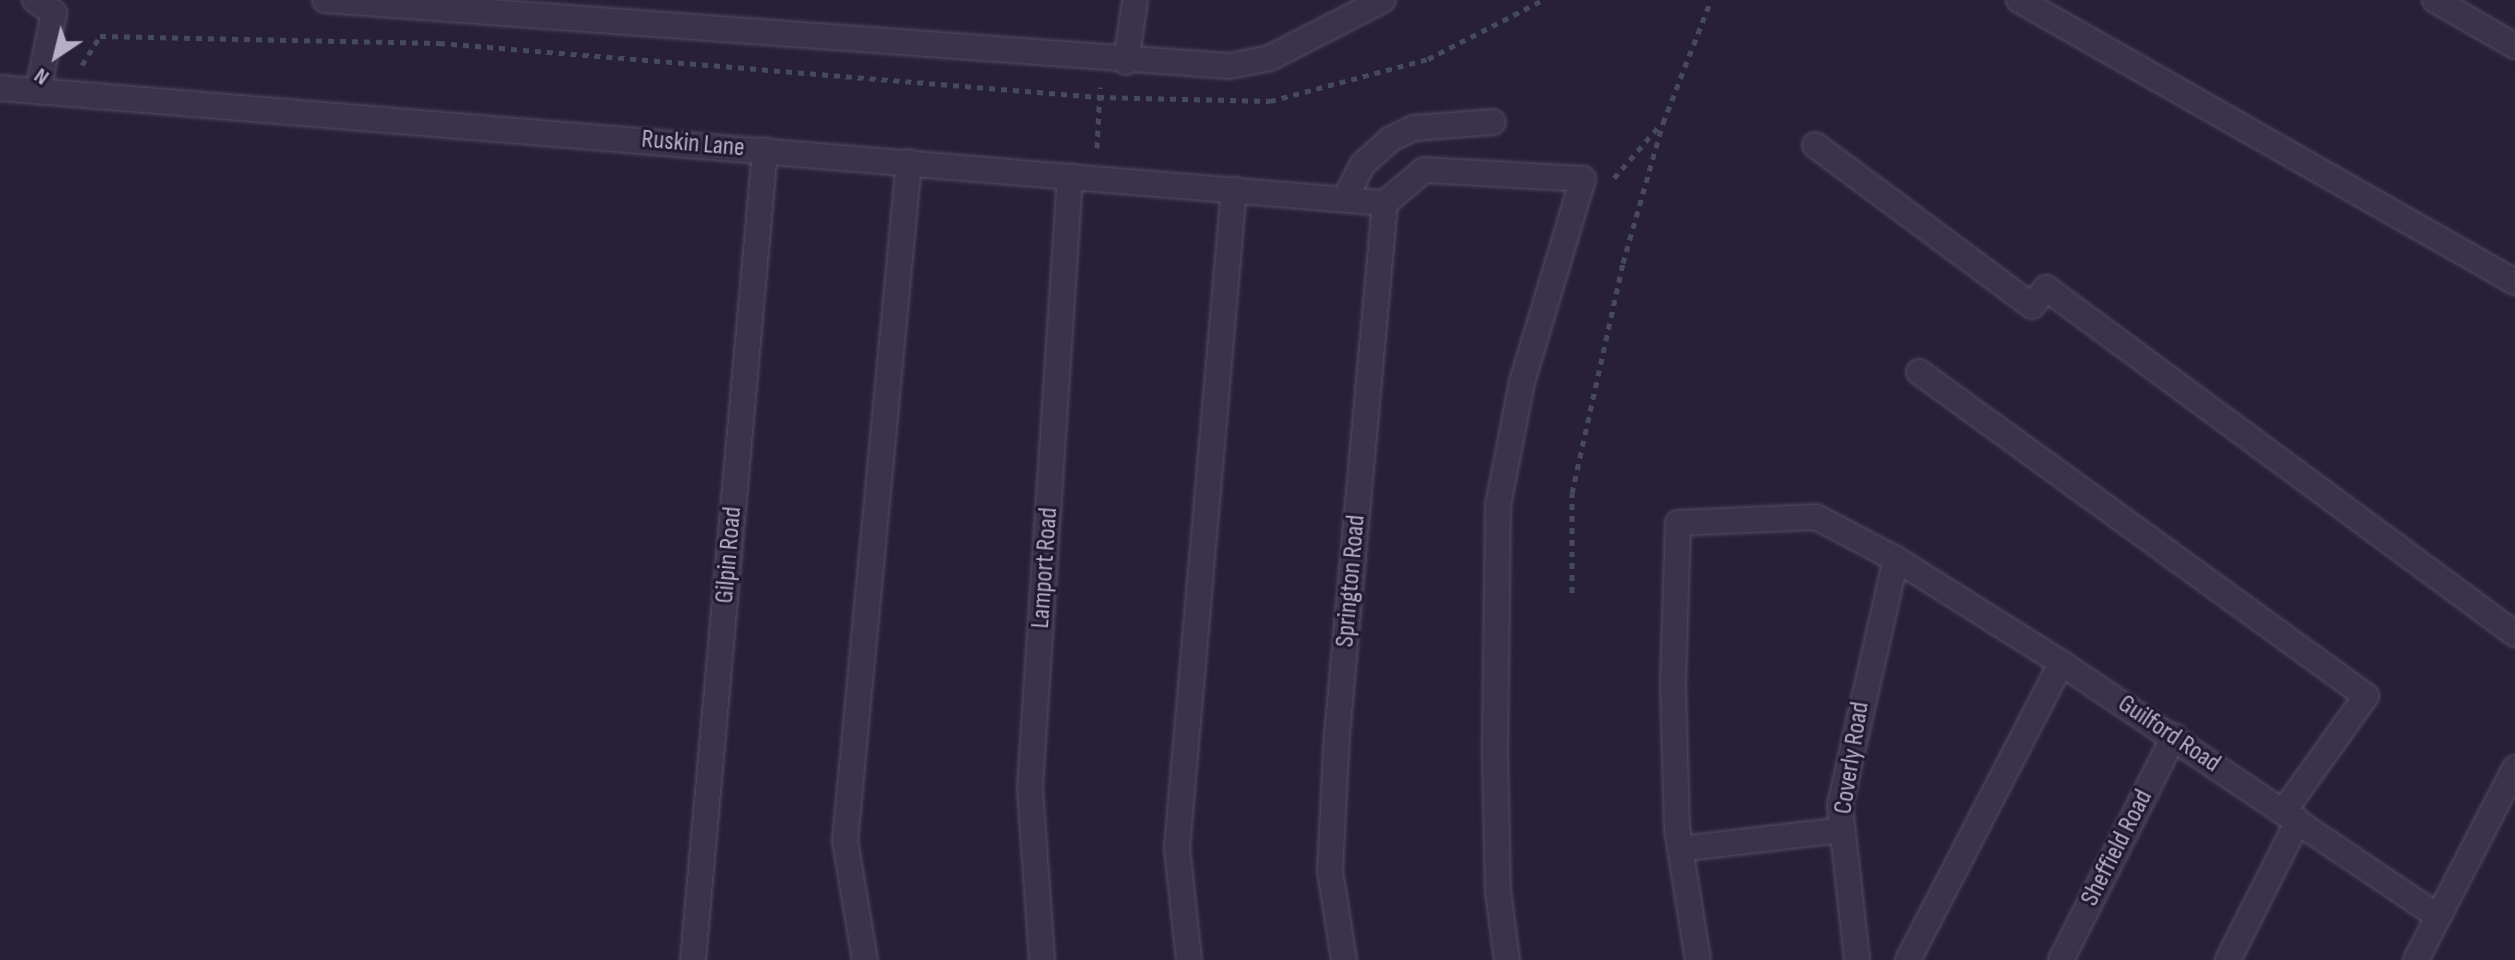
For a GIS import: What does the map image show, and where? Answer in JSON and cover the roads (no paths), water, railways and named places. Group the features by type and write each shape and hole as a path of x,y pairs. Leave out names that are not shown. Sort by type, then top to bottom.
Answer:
{"street":[{"path":"35,0 54,13 38,91"},
{"path":"325,0 1115,61 1229,66 1270,58 1383,0"},
{"path":"1115,61 1135,0"},
{"path":"2019,0 2515,282"},
{"path":"2435,0 2515,46"},
{"name":"Ruskin Lane","path":"0,88 1385,203"},
{"path":"1345,199 1362,165 1391,139 1414,128 1493,122"},
{"path":"1815,145 2032,306 2046,288 2515,634"},
{"name":"Gilpin Road","path":"693,960 765,150"},
{"path":"865,960 845,841 909,162"},
{"path":"1385,203 1424,170 1583,179 1522,382 1498,505 1495,752 1498,891 1507,960"},
{"name":"Lamport Road","path":"1042,960 1030,787 1070,176"},
{"path":"1189,960 1177,848 1234,189"},
{"name":"Springton Road","path":"1344,960 1330,871 1337,735 1385,203"},
{"path":"1919,372 2366,696 2291,816 2228,960"},
{"name":"Guilford Road","path":"1680,849 1673,682 1678,523 1816,517 1896,559 2061,663 2174,736 2437,916"},
{"name":"Coverly Road","path":"1857,960 1840,805 1859,706 1896,559"},
{"path":"1908,960 2061,663"},
{"name":"Sheffield Road","path":"2061,960 2174,736"},
{"path":"2416,960 2515,768"},
{"path":"1698,960 1680,849 1842,830"}]}
